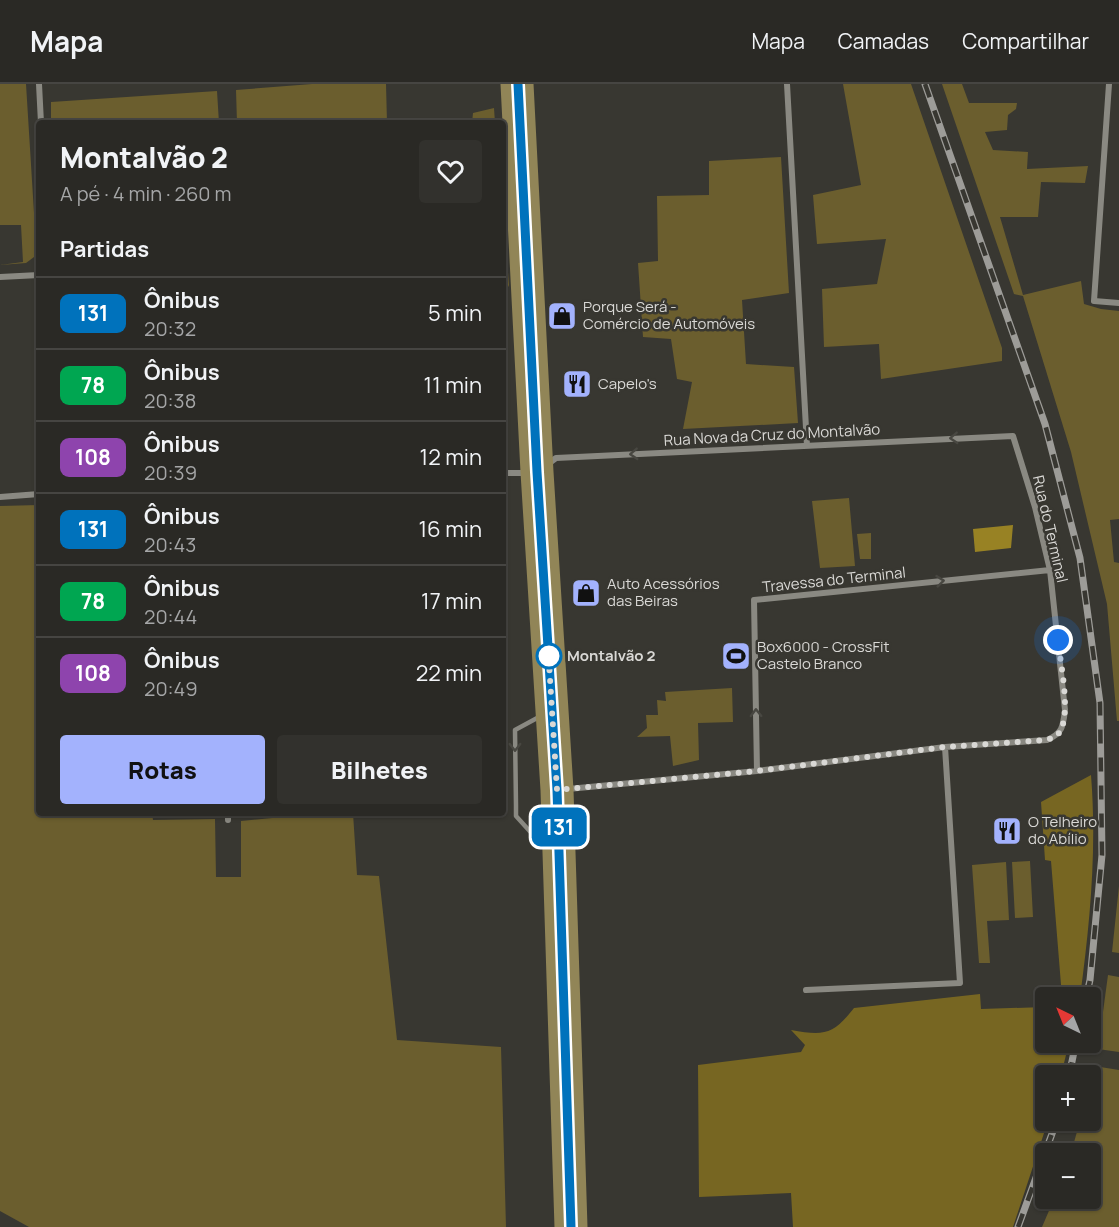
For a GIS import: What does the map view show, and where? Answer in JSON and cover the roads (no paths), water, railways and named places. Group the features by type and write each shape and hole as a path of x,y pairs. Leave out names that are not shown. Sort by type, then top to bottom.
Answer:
{"main road":[{"path":"518,84 537,472 557,790 571,1227"}],"street":[{"path":"39,84 41,120"},
{"path":"787,84 807,446"},
{"path":"1109,84 1094,301 1119,303"},
{"path":"0,277 36,275"},
{"name":"Rua Nova da Cruz do Montalvão","path":"537,472 556,458 1013,436"},
{"name":"Rua do Terminal","path":"557,790 757,771 945,747 1047,740 1058,735 1063,726 1065,710 1050,570 1035,507 1013,436"},
{"path":"506,473 537,472"},
{"path":"0,497 36,494"},
{"name":"Travessa do Terminal","path":"757,771 754,600 1050,570"},
{"path":"806,990 960,983 945,747"}],"lane":[{"path":"552,710 515,730 516,816 560,863"}],"railway":[{"path":"925,84 1045,424 1080,558 1100,703 1102,855 1088,987"},
{"path":"1071,1065 1074,1053"},
{"path":"1018,1227 1053,1131"}],"place":[{"name":"Porque Será - Comércio de Automóveis","path":"562,316"},
{"name":"Capelo's","path":"577,384"},
{"name":"Auto Acessórios das Beiras","path":"586,593"},
{"name":"Montalvão 2","path":"549,656"},
{"name":"Box6000 - CrossFit Castelo Branco","path":"736,656"},
{"name":"O Telheiro do Abílio","path":"1007,831"}]}
